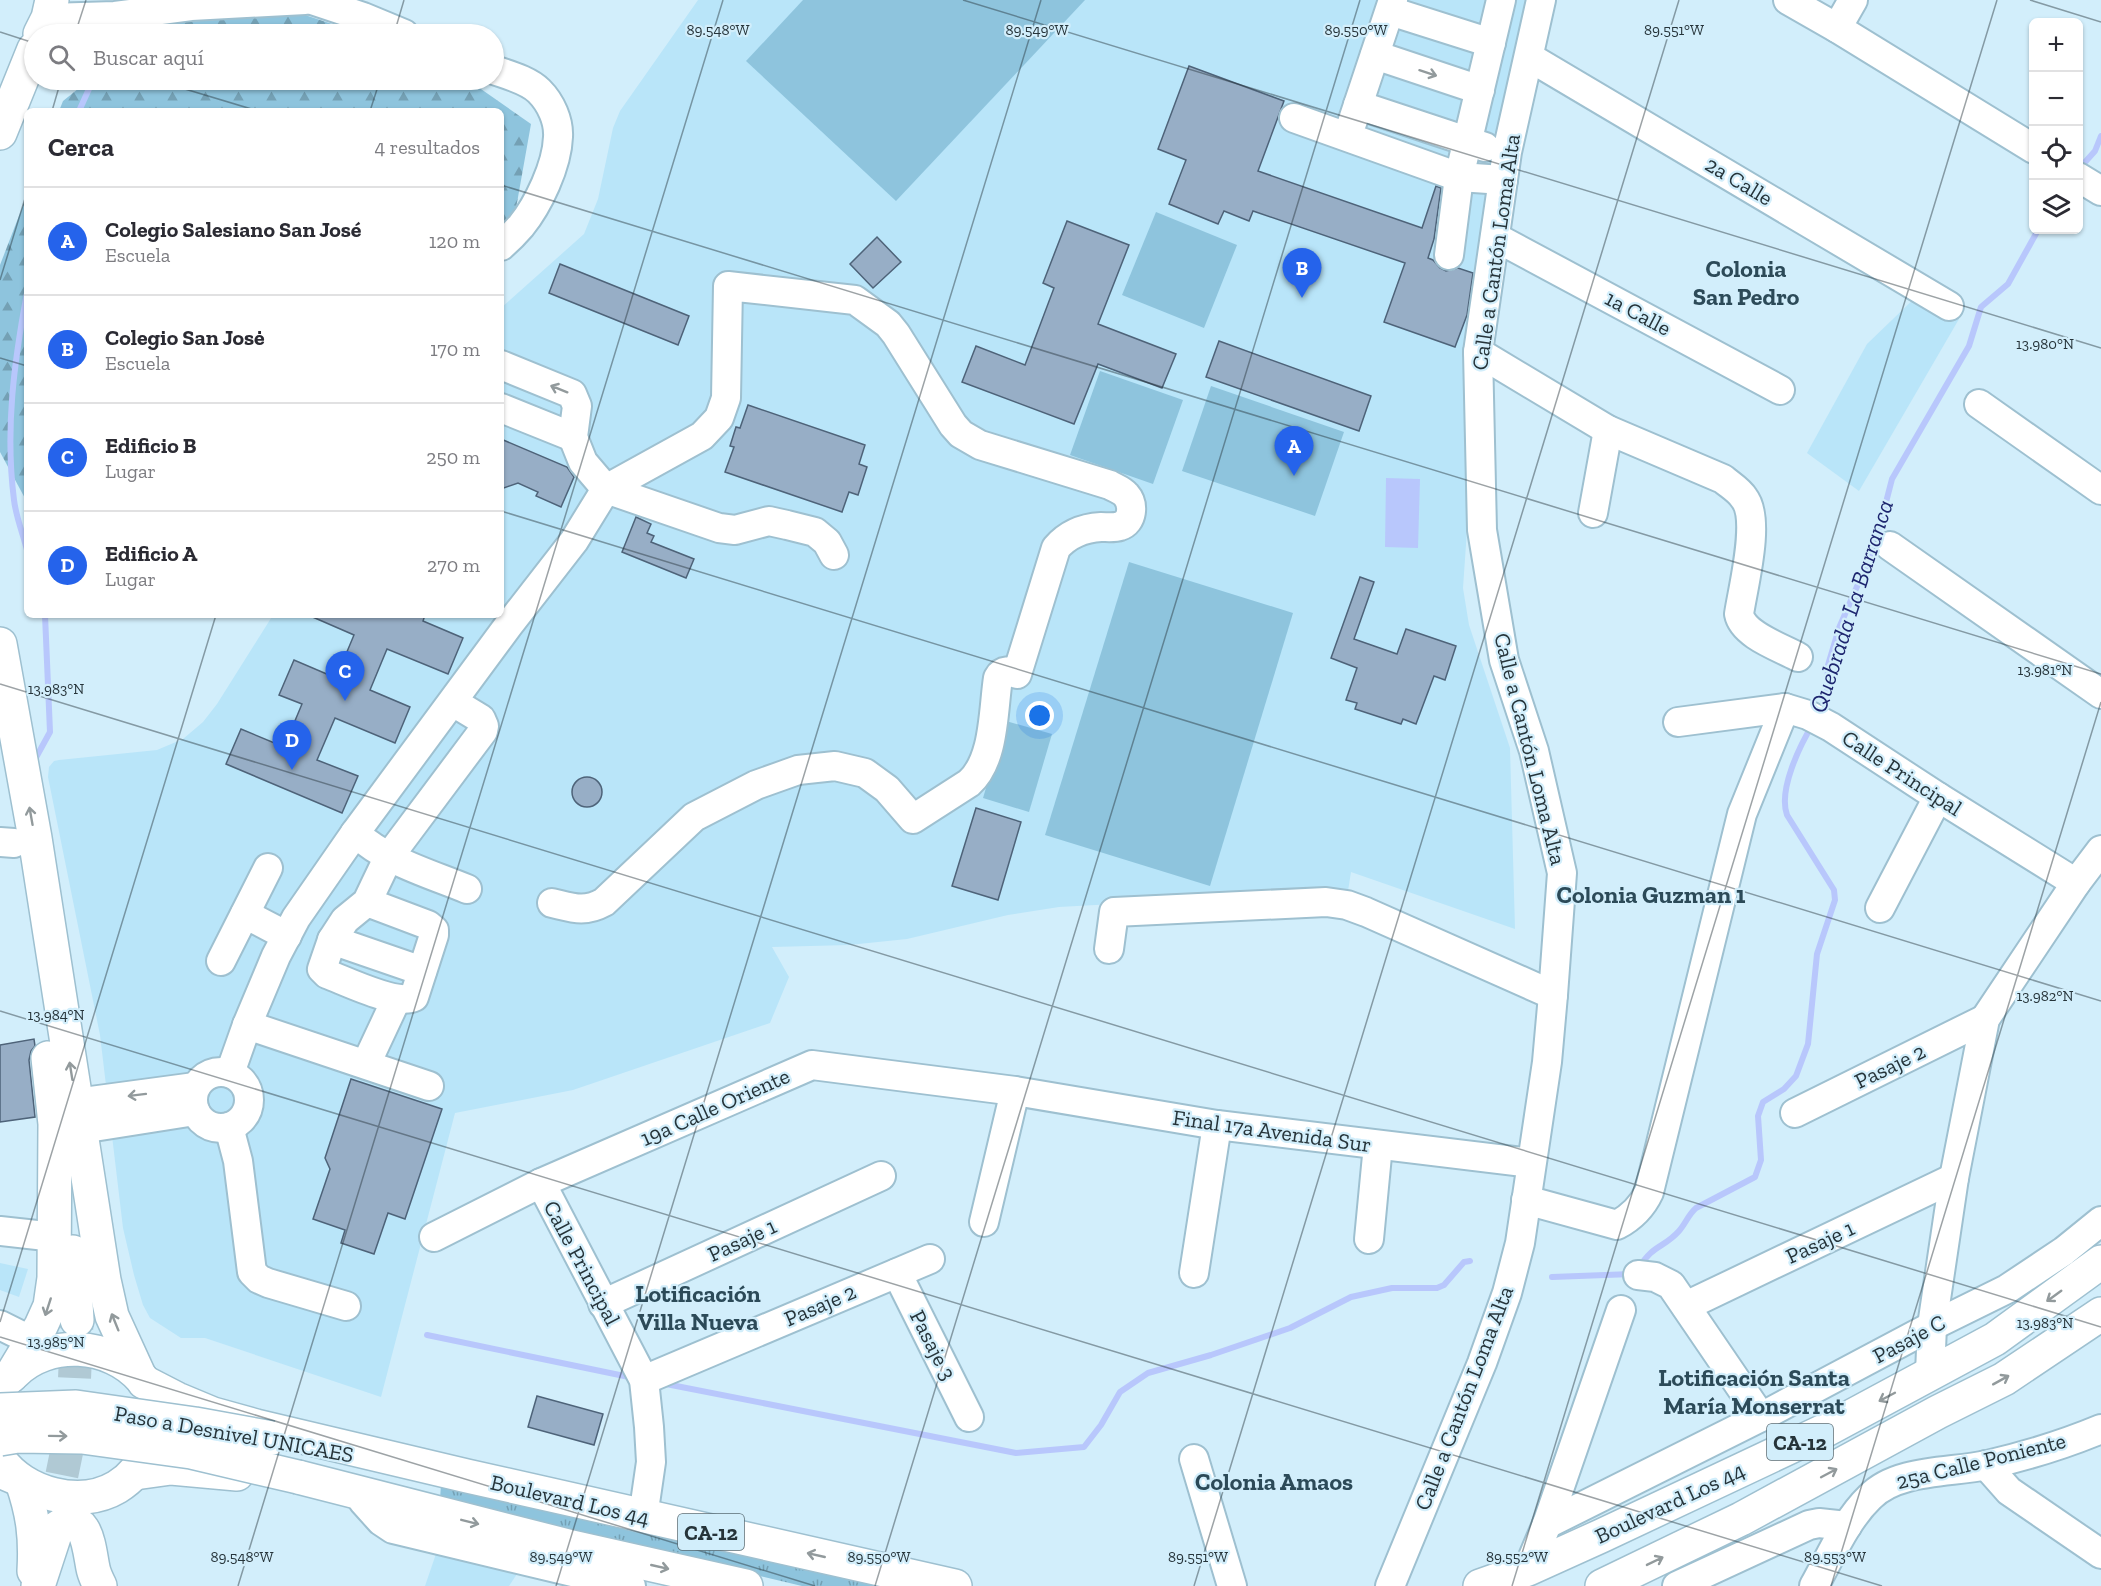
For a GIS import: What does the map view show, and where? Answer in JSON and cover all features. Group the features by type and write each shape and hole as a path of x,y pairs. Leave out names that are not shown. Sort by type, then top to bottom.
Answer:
{"main road":[{"path":"0,133 24,74"},
{"path":"0,644 7,715 71,1118 112,1316 153,1405 154,1429 146,1454 126,1480 108,1511 96,1558 100,1586"},
{"path":"0,768 7,843 50,1076 71,1118 55,1238 54,1278 50,1306 40,1346 4,1388"},
{"path":"71,1118 65,1150 72,1209 77,1320"},
{"name":"Boulevard Los 44","path":"1480,1586 1528,1569 1826,1430 1995,1339 2101,1262"},
{"name":"Boulevard Los 44","path":"1602,1586 1741,1519 1938,1412 2004,1379 2101,1314"},
{"path":"40,1346 94,1352 122,1363 141,1378"},
{"path":"1930,1373 1938,1412"},
{"name":"CA-12","path":"141,1378 177,1399 213,1414 467,1476"},
{"name":"Paso a Desnivel UNICAES","path":"4,1388 76,1407 195,1424 467,1476"},
{"name":"Paso a Desnivel UNICAES","path":"0,1439 18,1436 82,1437 191,1452 298,1477 414,1508"},
{"name":"CA-12","path":"126,1480 171,1468 237,1474 363,1501 414,1508"},
{"path":"10,1473 44,1492 74,1496 102,1494 126,1480"},
{"path":"10,1473 33,1519 36,1546 35,1586"},
{"name":"Boulevard Los 44","path":"467,1476 955,1586"},
{"name":"Boulevard Los 44","path":"414,1508 563,1567 746,1586"},
{"path":"35,1586 57,1528 64,1524 74,1523 87,1535 93,1569 100,1586"},
{"path":"35,1586 50,1529"}],"street":[{"path":"47,18 115,16 191,6 305,0"},
{"path":"312,0 378,24"},
{"path":"1449,255 1459,177 1502,0"},
{"name":"Calle a Cantón Loma Alta","path":"1390,1586 1482,1363 1507,1293 1520,1243 1547,1062 1562,873 1534,751 1504,660 1482,530 1478,352 1507,152 1541,0"},
{"path":"1788,0 2029,146"},
{"path":"1837,28 1853,0"},
{"path":"1348,137 1392,5 1491,43"},
{"path":"1375,55 1480,90"},
{"name":"2a Calle","path":"1529,57 1949,306"},
{"path":"504,74 522,80 539,90 556,120 558,137 554,158 541,196 521,227 504,243"},
{"path":"1358,105 1467,142 1507,152"},
{"path":"1294,118 1459,177 1503,180"},
{"path":"2083,180 2101,191"},
{"name":"1a Calle","path":"1495,237 1780,390"},
{"path":"230,1073 247,1025 296,918 355,833 574,541 606,489 702,436 722,413 726,399 728,286 855,300 888,324 896,334 962,434 980,445 1110,485 1126,495 1130,501 1131,512 1129,518 1120,526 1086,529 1070,535 1056,548 1017,674 1005,671 1000,673 998,678 986,758 977,776 969,783 913,819 887,789 865,772 836,766 798,770 756,784 694,817 604,902 594,908 581,910 552,903"},
{"path":"1478,352 1608,430 1723,479 1745,498 1750,510 1752,531 1738,614 1740,621 1752,633 1798,657"},
{"path":"504,366 572,394 577,406 573,437 583,462 606,489 719,528 735,530 769,522 815,532 827,542 834,555"},
{"path":"1979,404 2101,490"},
{"path":"504,409 573,437"},
{"path":"1593,513 1608,430"},
{"path":"1890,546 2101,694"},
{"path":"367,902 432,927 434,935 414,997 396,1000 327,974 322,969 332,940 345,920 367,902 388,858 483,731 484,726 480,719 453,702"},
{"path":"1526,1200 1617,1226 1634,1214 1649,1192 1742,814 1785,708"},
{"name":"Calle Principal","path":"1678,722 1785,708 1808,715 1831,727 2076,883"},
{"path":"1880,908 1938,797"},
{"path":"355,833 369,846 388,858 467,889"},
{"path":"1930,1373 1932,1326 1954,1178 1985,1019 2076,883 2101,850"},
{"path":"222,961 268,868"},
{"path":"1109,949 1114,912 1326,902 1366,912 1553,995"},
{"path":"244,914 287,936"},
{"path":"332,940 422,971"},
{"path":"366,1064 396,1000"},
{"name":"Pasaje 2","path":"1795,1113 1985,1019"},
{"path":"247,1025 429,1086"},
{"name":"19a Calle Oriente","path":"434,1237 541,1184 812,1065 1015,1091"},
{"path":"222,1071 230,1073 243,1082 249,1096 249,1105 243,1119 229,1127 221,1128 206,1124 195,1099 206,1075 222,1071"},
{"path":"984,1222 1015,1091"},
{"name":"Final 17a Avenida Sur","path":"1015,1091 1218,1125 1531,1163"},
{"path":"71,1118 195,1099"},
{"path":"1194,1273 1218,1125"},
{"path":"229,1127 238,1161 252,1272 259,1279 268,1283 346,1306"},
{"path":"1369,1239 1378,1145"},
{"name":"Pasaje 1","path":"603,1304 881,1176"},
{"name":"Pasaje 1","path":"1686,1306 1954,1178"},
{"name":"Calle Principal","path":"541,1184 644,1380 651,1462 643,1516"},
{"name":"Pasaje C","path":"1547,1524 1761,1417 2007,1289 2064,1251 2101,1221"},
{"path":"0,1231 55,1238"},
{"name":"Pasaje 2","path":"644,1380 930,1259"},
{"name":"Pasaje 3","path":"897,1273 969,1417"},
{"path":"1638,1275 1655,1277 1671,1285 1761,1417"},
{"path":"1528,1569 1547,1524 1621,1310"},
{"path":"0,1325 40,1346"},
{"name":"25a Calle Poniente","path":"1814,1586 1847,1526 1870,1496 1883,1486 1922,1474 1986,1465 2066,1443 2101,1429"},
{"path":"1194,1459 1232,1586"},
{"path":"1986,1465 2009,1491 2101,1554"},
{"path":"363,1501 381,1521 393,1529 563,1567 631,1586"},
{"path":"1677,1586 1809,1525 1819,1523 1847,1526"}],"shaded area":[{"path":"698,0 1528,0 1496,149 1476,259 1480,264 1465,363 1467,530 1463,588 1469,625 1510,748 1515,929 1351,872 1348,891 1059,907 1008,915 907,939 849,945 772,947 789,977 770,1023 573,1090 455,1113 381,1397 205,1338 181,1338 150,1318 143,1305 123,1228 100,1035 48,777 49,767 54,761 59,760 157,750 183,739 203,722 217,704 271,618 504,618 504,305 584,234 598,199 613,128 620,111"},
{"path":"1918,295 1959,319 1859,491 1807,453 1867,344"},
{"path":"1386,478 1420,479 1418,548 1385,547"},
{"path":"0,1263 28,1269 19,1297 0,1290"},
{"path":"438,1548 519,1571 509,1586 425,1586"}],"green space":[{"path":"803,0 1085,0 896,201 746,61"},
{"path":"302,14 332,24 156,24"},
{"path":"77,90 482,90 531,124 515,214 504,224 504,108 60,108 63,101"},
{"path":"24,203 24,496 0,452 0,265"},
{"path":"1156,212 1237,245 1204,328 1122,295"},
{"path":"1100,371 1183,400 1153,484 1070,455"},
{"path":"1211,386 1344,432 1315,516 1182,471"},
{"path":"1129,562 1293,613 1210,886 1045,835"},
{"path":"1006,721 1052,734 1029,812 983,798"},
{"path":"441,1483 922,1586 802,1586 440,1501"}],"building":[{"path":"1189,66 1284,101 1258,171 1422,228 1436,186 1441,188 1434,239 1428,258 1446,271 1458,268 1473,273 1467,315 1455,347 1384,322 1405,263 1253,211 1249,221 1224,211 1218,224 1169,204 1186,160 1158,149"},
{"path":"1067,221 1129,245 1098,324 1176,354 1162,388 1098,364 1074,424 962,382 976,346 1025,365 1054,288 1043,283"},
{"path":"877,237 901,262 873,288 850,264"},
{"path":"560,264 689,316 678,345 549,293"},
{"path":"1219,341 1371,396 1359,431 1206,377"},
{"path":"748,405 865,445 859,464 867,467 858,495 849,492 842,512 725,472 734,447 730,446 736,427 740,428"},
{"path":"504,440 567,467 574,477 561,507 536,496 538,492 518,483 504,488"},
{"path":"636,517 651,524 647,533 654,536 651,542 694,559 686,578 622,552"},
{"path":"1360,577 1374,582 1354,639 1397,654 1406,629 1456,646 1445,680 1434,676 1416,724 1403,719 1401,724 1355,709 1357,703 1346,700 1357,668 1331,658"},
{"path":"315,618 424,618 423,621 463,638 448,674 387,649 370,690 410,707 395,743 335,718 317,760 358,776 342,813 226,764 241,729 284,747 302,704 279,695 294,660 336,678 354,635"},
{"path":"587,777 597,782 602,792 597,802 587,807 577,802 572,792 577,782"},
{"path":"976,808 1021,822 998,900 952,886"},
{"path":"34,1039 35,1046 29,1060 35,1117 0,1122 0,1045"},
{"path":"351,1079 442,1109 405,1219 388,1213 374,1254 341,1243 345,1230 313,1219 330,1169 325,1158"},
{"path":"537,1396 603,1414 594,1445 528,1427"}],"waterway":[{"path":"80,108 88,90"},
{"name":"Quebrada La Barranca","path":"2083,164 2095,151 2101,136"},
{"name":"Quebrada La Barranca","path":"1819,713 1827,695 1828,665 1839,628 1875,545 1892,479 1969,346 1981,307 2008,284 2036,234"},
{"path":"24,310 12,396 10,448 15,506 24,540"},
{"path":"33,763 50,732 45,618"},
{"path":"1639,1268 1653,1251 1679,1231 1696,1208 1755,1177 1761,1160 1758,1116 1763,1102 1784,1089 1796,1076 1808,1044 1817,954 1835,900 1834,890 1787,815 1785,793 1792,768 1813,724"},
{"path":"661,1383 1016,1453 1084,1447 1101,1425 1120,1392 1148,1373 1211,1355 1290,1328 1351,1297 1392,1288 1437,1288 1444,1285 1464,1262 1470,1261"},
{"path":"1552,1277 1632,1274"},
{"path":"427,1335 634,1378"}],"tunnel":[{"path":"52,1523 67,1450 74,1390 77,1322"}],"place":[{"name":"Colegio San Josė","path":"1302,298"},
{"name":"Colegio Salesiano San José","path":"1294,476"},
{"name":"Edificio B","path":"345,701"},
{"name":"Edificio A","path":"292,770"}],"district":[{"name":"Colonia San Pedro","path":"1746,282"},
{"name":"Colonia Guzman 1","path":"1651,894"},
{"name":"Lotificación Villa Nueva","path":"698,1307"},
{"name":"Lotificación Santa María Monserrat","path":"1754,1391"},
{"name":"Colonia Amaos","path":"1274,1481"}]}
